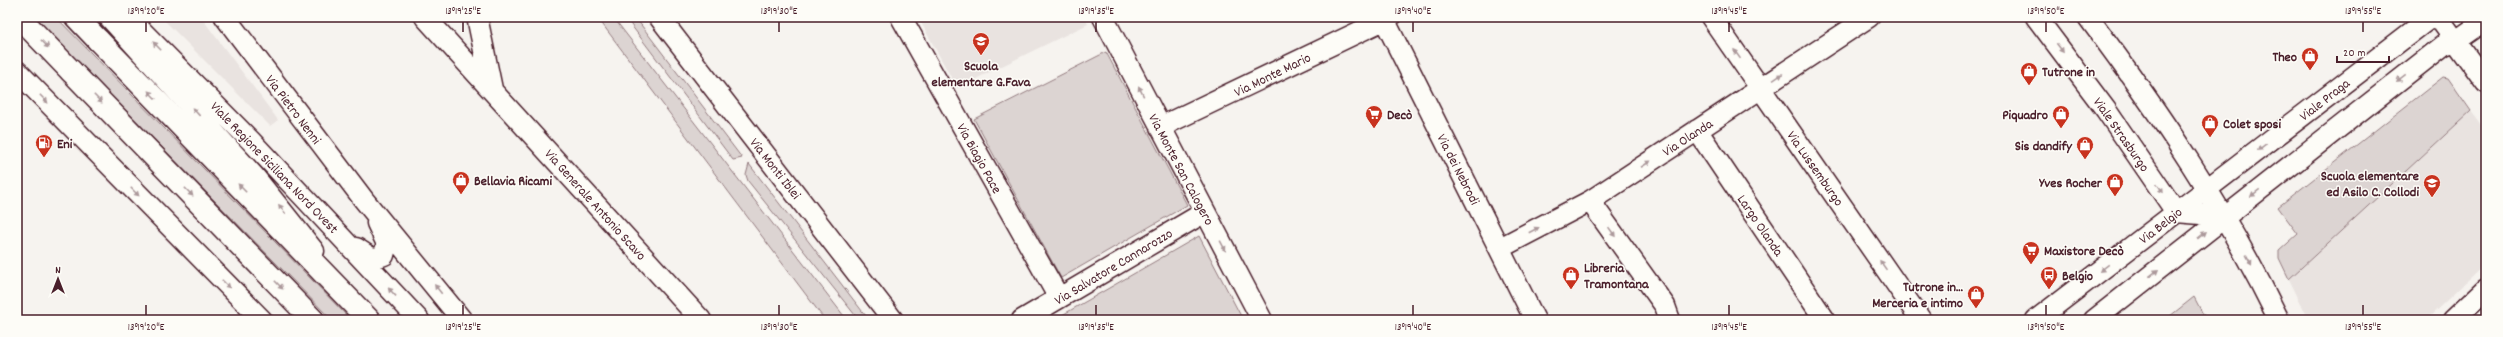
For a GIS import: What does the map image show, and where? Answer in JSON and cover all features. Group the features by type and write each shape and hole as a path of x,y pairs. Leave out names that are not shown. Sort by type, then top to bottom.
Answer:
{"main road":[{"path":"19,17 314,320"},
{"path":"76,17 368,319"}],"street":[{"path":"109,17 272,197 368,319"},
{"name":"Viale Regione Siciliana Nord Ovest","path":"128,17 340,235 419,320"},
{"name":"Via Pietro Nenni","path":"224,17 364,200 462,320"},
{"name":"Via Generale Antonio Scavo","path":"425,17 701,320"},
{"path":"478,17 492,89"},
{"name":"Via Monti Iblei","path":"659,17 893,320"},
{"name":"Via Biagio Pace","path":"901,17 1059,298"},
{"name":"Via Monte San Calogero","path":"1103,17 1262,320"},
{"name":"Via Lussemburgo","path":"1711,17 1920,320"},
{"name":"Via Olanda","path":"1500,248 1590,200 1869,17"},
{"name":"Viale Strasburgo","path":"2036,17 2106,110 2176,212"},
{"path":"2088,17 2134,79 2208,188 2225,216 2279,320"},
{"name":"Via Monte Mario","path":"1160,128 1386,18"},
{"name":"Via dei Nebrodi","path":"1386,18 1535,320"},
{"name":"Viale Praga","path":"2208,188 2426,21 2436,18 2456,41"},
{"path":"2094,320 2444,45 2456,41 2486,20"},
{"path":"2456,41 2486,83"},
{"path":"17,71 262,320"},
{"name":"Largo Olanda","path":"1698,130 1825,320"},
{"name":"Via Belgio","path":"2036,320 2208,188"},
{"name":"Via Pietro Nenni","path":"340,235 370,258 376,259 384,255 387,246 386,239 364,200"},
{"path":"1590,200 1665,306 1670,320"},
{"name":"Via Salvatore Cannarozzo","path":"1022,320 1205,212"},
{"path":"2176,212 2225,216"},
{"path":"2453,320 2486,289"}],"shaded area":[{"path":"34,17 56,17 351,320 332,320"},
{"path":"161,17 201,17 278,120 270,126"},
{"path":"597,17 613,17 847,320 825,320"},
{"path":"625,17 635,17 742,158 733,160"},
{"name":"Scuola elementare G.Fava","path":"918,17 1084,17 1088,24 957,88"},
{"path":"1106,52 1187,205 1061,278 974,119"},
{"path":"2443,77 2448,78 2471,111 2289,279 2279,258 2279,251 2298,234 2278,207"},
{"name":"Scuola elementare ed Asilo C. Collodi","path":"2471,111 2486,132 2486,263 2426,320 2309,320 2289,279"},
{"path":"749,164 869,320 859,320 748,181 746,175"},
{"path":"1199,236 1243,320 1053,320 1071,310"},
{"path":"2194,297 2206,320 2165,320"}],"place":[{"name":"Scuola elementare G.Fava","path":"981,56"},
{"name":"Theo","path":"2310,71"},
{"name":"Tutrone in","path":"2029,86"},
{"name":"Decò","path":"1374,129"},
{"name":"Piquadro","path":"2061,129"},
{"name":"Colet sposi","path":"2210,138"},
{"name":"Eni","path":"44,158"},
{"name":"Sis dandify","path":"2085,160"},
{"name":"Bellavia Ricami","path":"461,195"},
{"name":"Yves Rocher","path":"2115,197"},
{"name":"Scuola elementare ed Asilo C. Collodi","path":"2432,198"},
{"name":"Maxistore Decò","path":"2031,265"},
{"name":"Libreria Tramontana","path":"1571,290"},
{"name":"Belgio","path":"2049,290"},
{"name":"Tutrone in... Merceria e intimo","path":"1976,309"}]}
